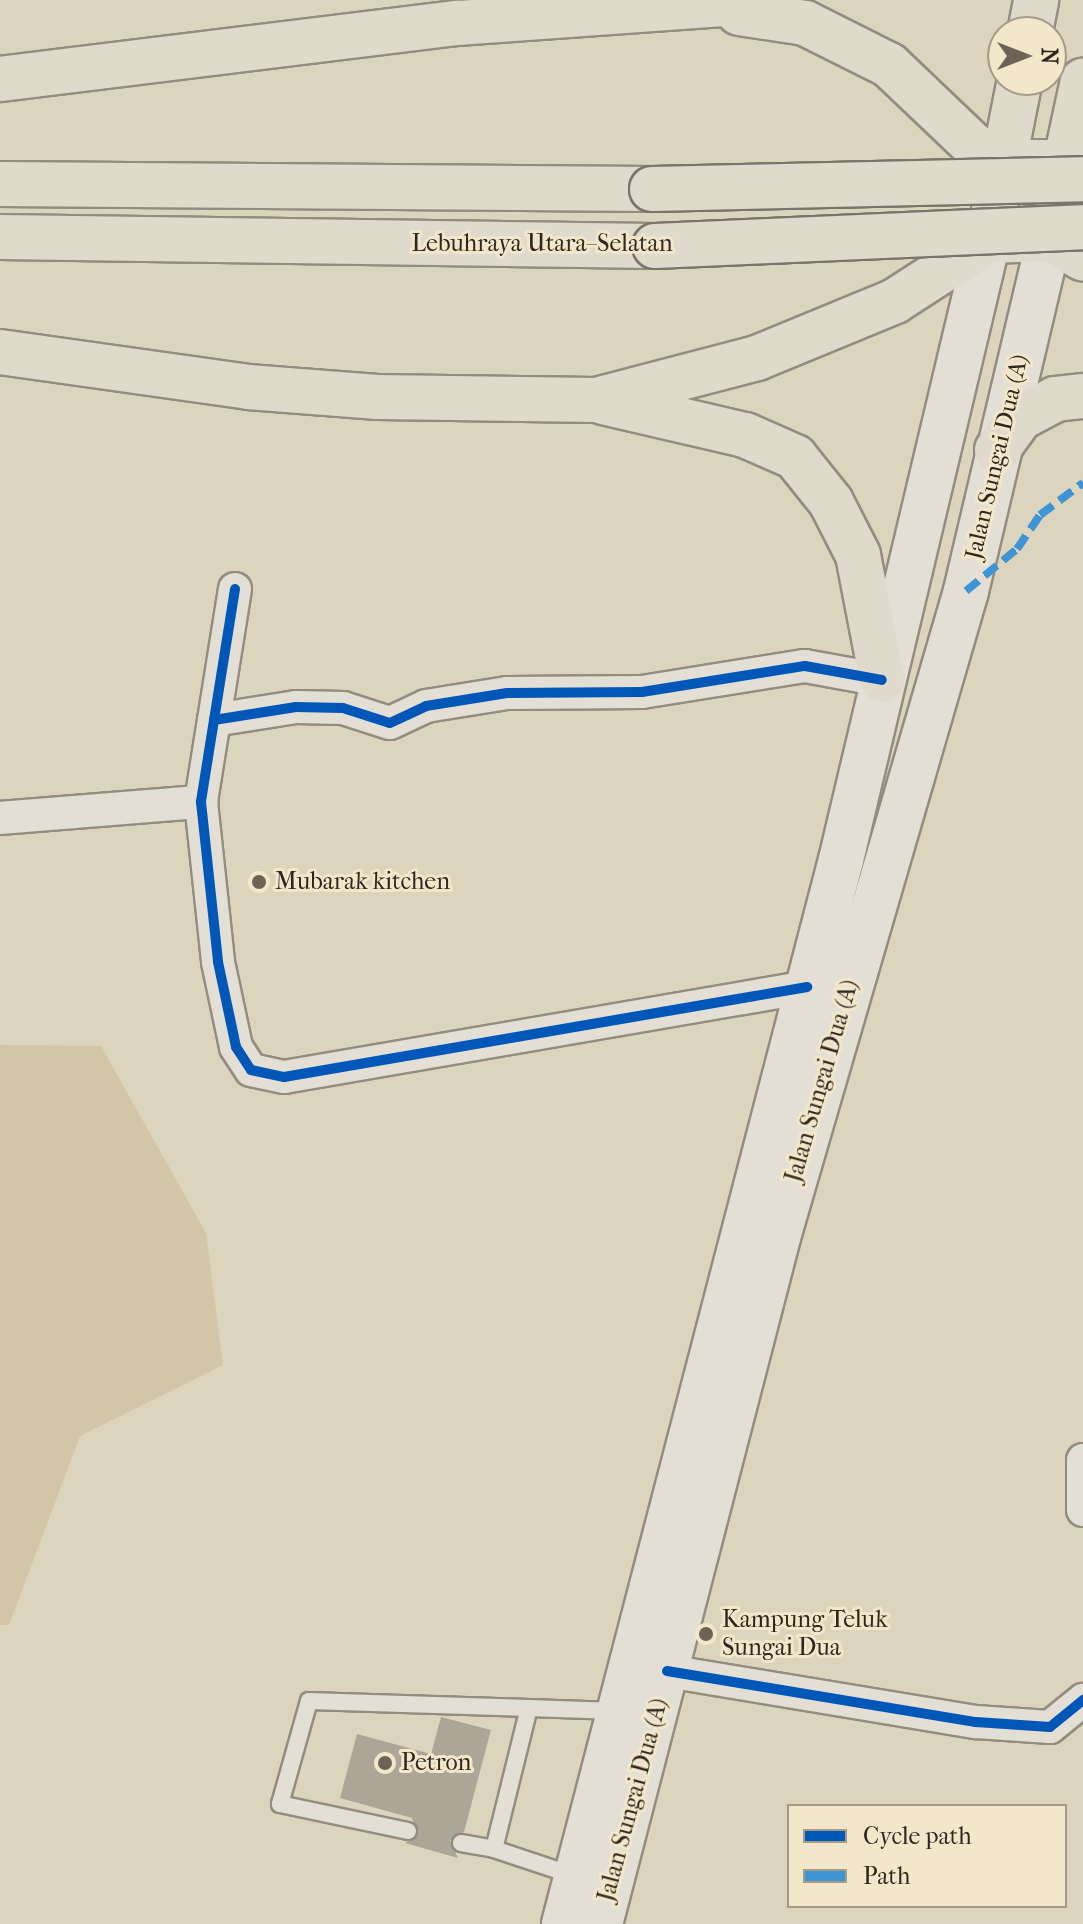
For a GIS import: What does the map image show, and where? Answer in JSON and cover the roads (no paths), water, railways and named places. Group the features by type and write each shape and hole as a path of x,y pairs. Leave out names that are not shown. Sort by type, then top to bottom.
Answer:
{"highway":[{"path":"0,79 458,23 713,9 778,0"},
{"path":"713,9 805,23 840,38 889,65 974,146 1004,162 1077,162"},
{"path":"596,400 784,346 895,301 988,241 1072,242 1083,81"},
{"path":"988,241 1017,96"},
{"path":"0,184 652,189 1077,162"},
{"name":"Lebuhraya Utara–Selatan","path":"0,237 655,246 1072,242"},
{"path":"0,352 248,387 378,397 596,400 745,435 795,457 831,502 858,555 882,680"},
{"path":"997,450 1020,418 1055,399 1083,396"}],"main road":[{"name":"Jalan Sungai Dua (A)","path":"564,1924 807,987 988,241"},
{"name":"Jalan Sungai Dua (A)","path":"600,1924 831,1044 966,591 997,450 1072,242"}],"street":[{"path":"235,589 201,802 218,962 236,1047 251,1070 284,1077 807,987"},
{"path":"214,720 296,707 343,708 390,723 426,706 507,693 642,692 805,666 882,680"},
{"path":"0,818 201,802"},
{"path":"1083,1460 1083,1510"},
{"path":"667,1671 976,1722 1050,1727 1083,1700"}],"lane":[{"path":"408,1831 280,1804 309,1701 619,1711"},
{"path":"494,1849 529,1708"},
{"path":"461,1843 494,1849 576,1876"}],"place":[{"name":"Mubarak kitchen","path":"259,882"},
{"name":"Kampung Teluk Sungai Dua","path":"706,1634"},
{"name":"Petron","path":"385,1763"}]}
